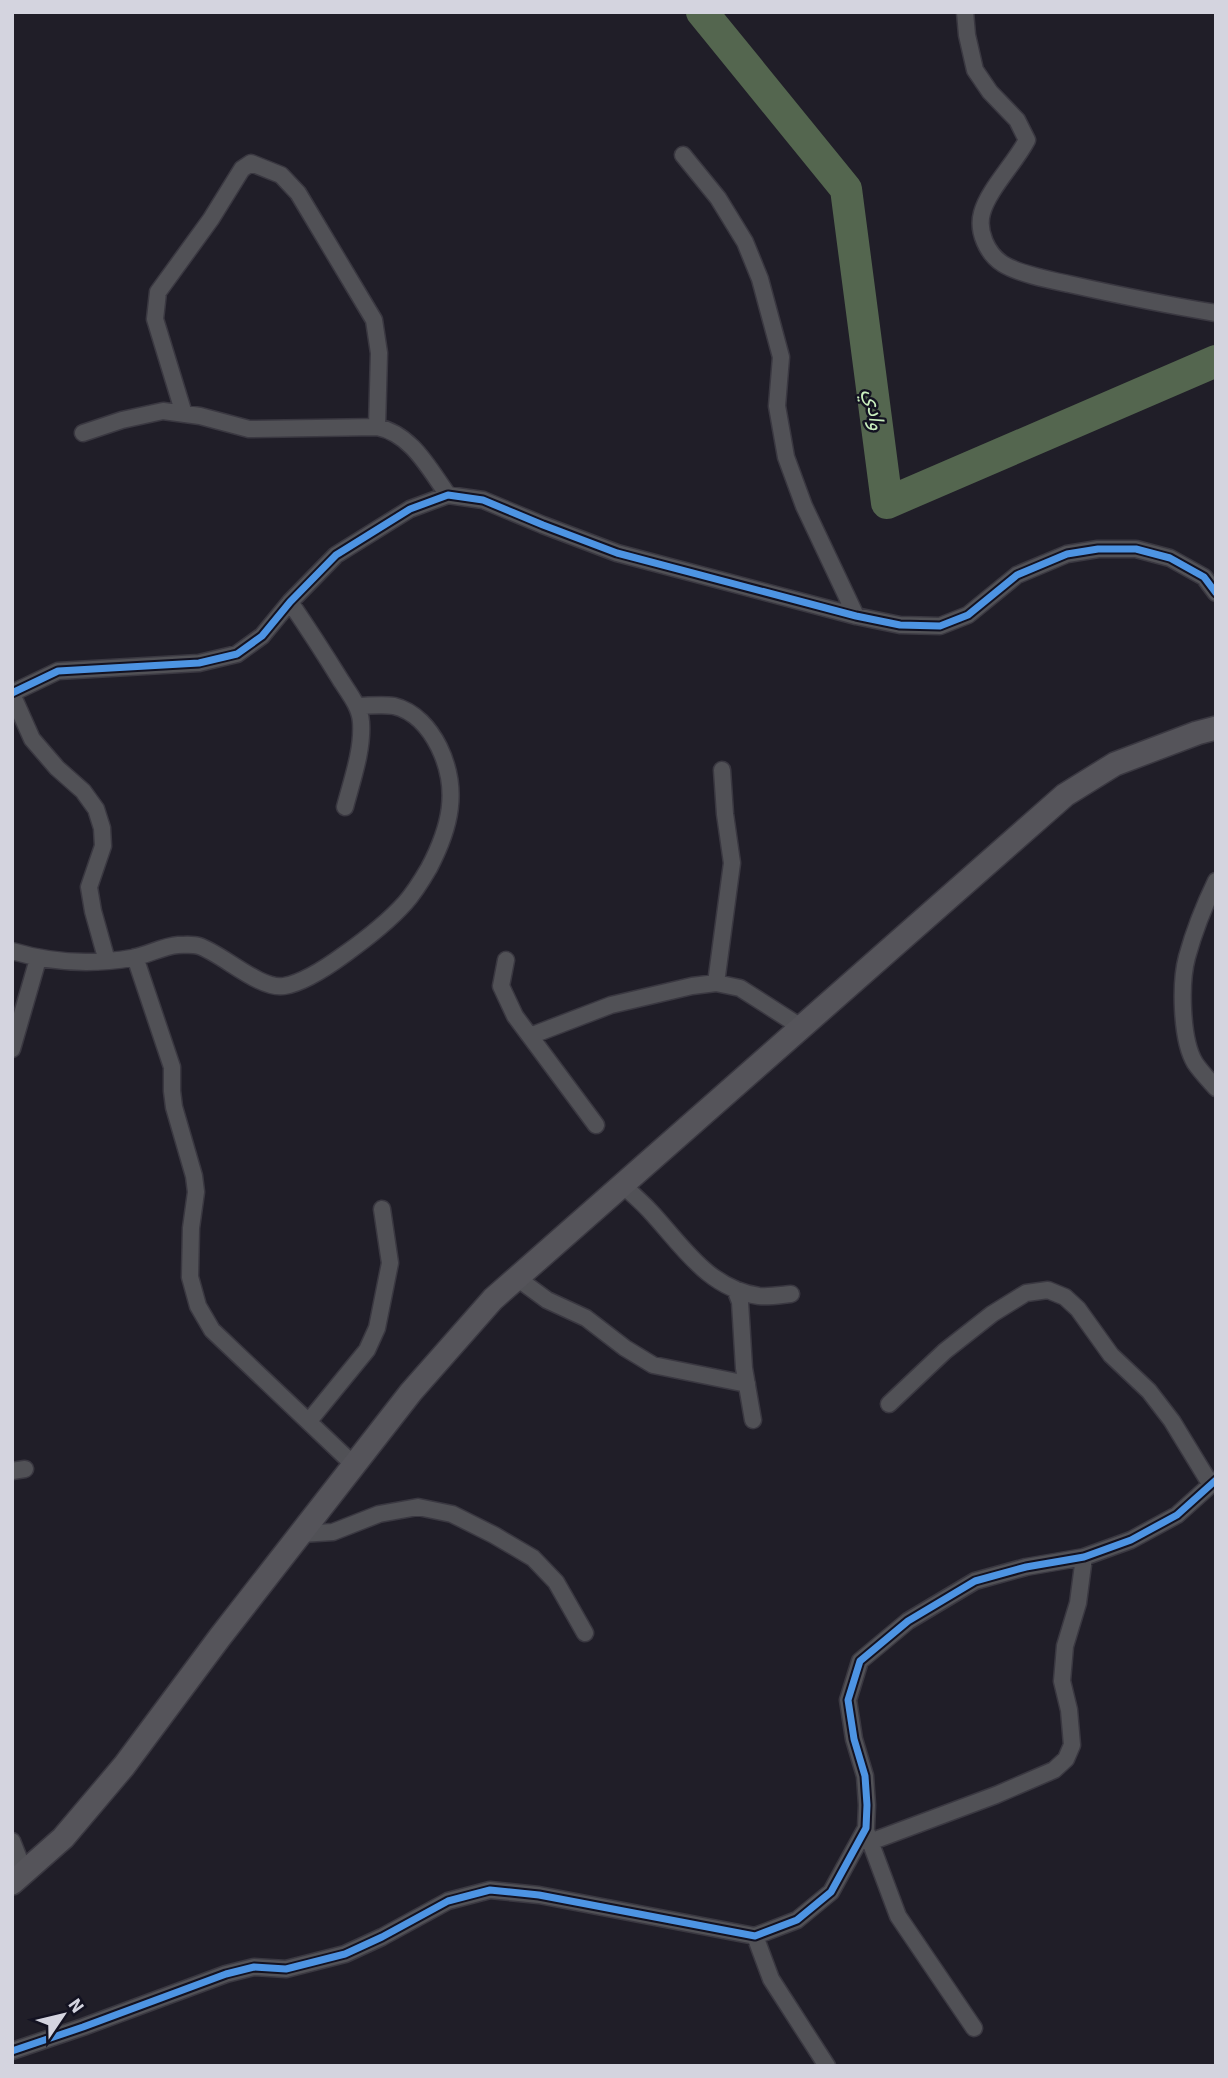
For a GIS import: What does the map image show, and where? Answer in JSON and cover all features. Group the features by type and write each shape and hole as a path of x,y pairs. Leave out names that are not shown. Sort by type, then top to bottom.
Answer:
{"main road":[{"path":"19,1878 63,1838 124,1766 220,1637 411,1392 493,1300 1065,795 1115,764 1216,728"}],"street":[{"path":"965,12 975,70 990,92 1017,120 1027,140 982,212 981,229 987,248 1002,264 1040,277 1216,313"},
{"path":"683,155 718,198 745,242 760,279 781,357 777,406 786,457 804,506 856,616"},
{"path":"184,414 155,319 158,292 211,219 242,169 251,163 281,175 298,193 374,320 379,353 377,427"},
{"path":"83,433 122,420 163,411 200,416 249,429 377,427 390,430 410,444 448,495"},
{"path":"107,961 89,887 103,846 102,828 96,809 83,791 57,768 32,739 12,693 58,671 199,663 237,654 262,636 290,602 336,555 410,509 448,495 483,500 617,553 856,616 900,625 940,626 968,615 1017,575 1067,554 1098,549 1136,549 1170,558 1204,577 1216,593"},
{"path":"290,602 357,706 361,719 356,761 345,807"},
{"path":"12,951 38,959 78,963 135,957 173,946 197,945 256,980 283,987 322,971 366,939 406,902 442,844 450,817 451,793 444,758 432,733 417,717 394,706 357,706"},
{"path":"716,983 732,863 722,770"},
{"path":"1216,881 1205,903 1186,960 1183,1007 1186,1039 1195,1062 1216,1088"},
{"path":"135,957 173,1068 174,1107 194,1176 196,1192 191,1228 190,1277 198,1306 212,1330 354,1465"},
{"path":"12,1049 38,959"},
{"path":"506,960 501,986 515,1016 596,1125"},
{"path":"530,1036 611,1005 716,983 740,988 801,1027"},
{"path":"623,1185 651,1211 678,1245 705,1271 735,1289 760,1296 791,1294"},
{"path":"309,1421 367,1350 377,1328 390,1263 382,1209"},
{"path":"517,1278 547,1300 586,1318 625,1348 653,1365 747,1384"},
{"path":"735,1289 740,1302 744,1368 753,1420"},
{"path":"889,1404 945,1351 992,1314 1026,1293 1048,1290 1065,1297 1078,1309 1111,1355 1149,1391 1213,1482 1177,1514 1132,1540 1084,1556 1026,1567 975,1581 908,1621 860,1661 848,1700 854,1739 865,1776 868,1835 898,1916 974,2028"},
{"path":"300,1534 333,1532 379,1514 418,1507 452,1514 533,1558 556,1582 585,1633"},
{"path":"12,2050 226,1974 254,1967 286,1969 345,1954 448,1901 490,1890 538,1895 755,1936 797,1920 831,1892 868,1835 996,1796 1054,1770 1066,1759 1072,1745 1069,1710 1062,1681 1065,1646 1078,1603 1084,1556"},
{"path":"12,1841 19,1878"},
{"path":"755,1936 771,1979 827,2066"}],"waterway":[{"name":"وادي","path":"702,12 846,189 887,503 1216,361"}],"cycle path":[{"path":"12,693 58,671 199,663 237,654 262,636 290,602 336,555 410,509 448,495 483,500 617,553 856,616 900,625 940,626 968,615 1017,575 1067,554 1098,549 1136,549 1170,558 1204,577 1216,593"},
{"path":"12,2051 226,1974 254,1967 286,1969 345,1954 448,1901 490,1890 539,1895 755,1936 797,1920 831,1892 866,1828 865,1776 854,1739 848,1700 860,1661 908,1621 975,1581 1026,1567 1084,1557 1131,1540 1177,1515 1216,1480"}]}
